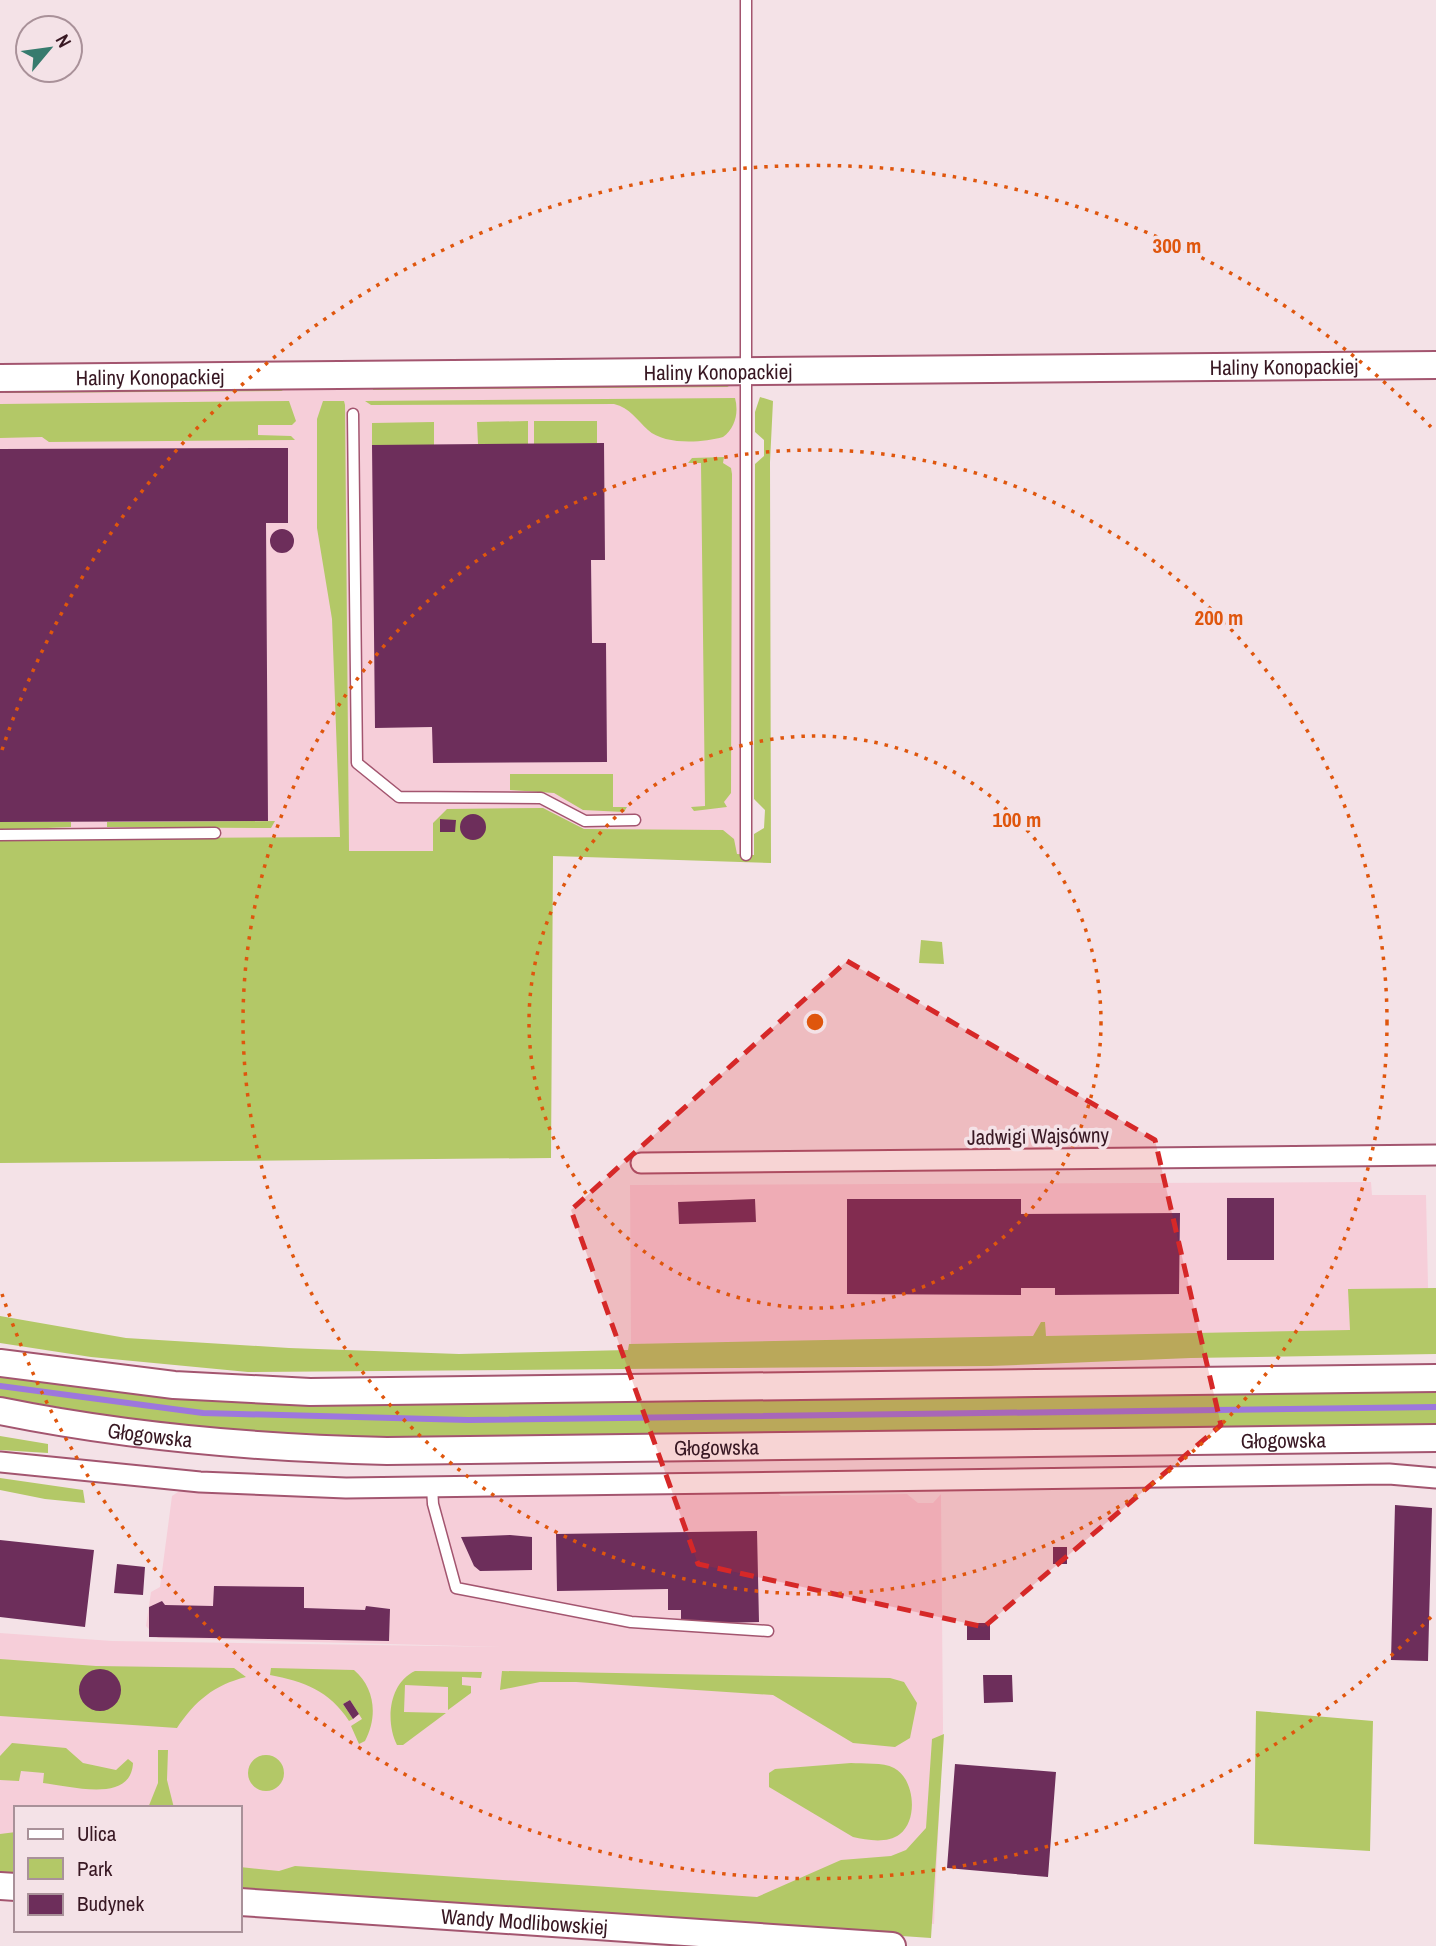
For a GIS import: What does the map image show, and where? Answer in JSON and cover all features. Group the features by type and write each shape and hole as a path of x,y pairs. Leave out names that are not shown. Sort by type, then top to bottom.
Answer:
{"main road":[{"name":"Haliny Konopackiej","path":"0,378 1436,365"},
{"path":"0,1363 174,1385 321,1392 1436,1378"},
{"name":"Głogowska","path":"0,1411 182,1439 375,1451 1436,1438"},
{"name":"Wandy Modlibowskiej","path":"242,1902 892,1946"}],"street":[{"name":"Jadwigi Wajsówny","path":"641,1163 1436,1155"},
{"path":"0,1462 242,1485 432,1487 1389,1474 1436,1478"}],"lane":[{"path":"746,0 746,855"},
{"path":"354,414 357,763 399,797 541,798 585,821 635,820"},
{"path":"0,835 215,833"},
{"path":"432,1487 433,1504 456,1588 631,1622 768,1631"}],"highlighted area":[{"path":"847,961 1155,1140 1221,1425 984,1627 698,1564 571,1210"}],"shaded area":[{"path":"747,371 746,855 0,858 0,378"},
{"path":"1371,1182 1372,1195 1426,1195 1429,1331 631,1344 630,1185"},
{"path":"184,1488 308,1497 774,1490 781,1496 907,1494 918,1503 933,1503 941,1494 943,1728 934,1924 242,1877 242,1806 14,1806 14,1861 0,1860 0,1633 112,1641 504,1647 158,1638 146,1626 151,1592 160,1587 172,1496"}],"green space":[{"path":"724,384 729,387 372,390 376,387"},
{"path":"276,387 283,391 5,393 5,389"},
{"path":"760,397 773,401 770,462 771,863 553,856 551,1158 0,1163 0,839 340,837 332,619 317,528 317,419 323,401 344,401 345,405 349,851 433,851 433,823 447,809 543,808 584,829 723,830 734,839 737,854 754,855 754,834 764,828 765,810 754,799 755,464 764,456 764,440 755,432 755,412"},
{"path":"735,398 735,420 730,429 723,437 705,441 673,440 655,435 629,411 614,404 371,405 365,401"},
{"path":"289,401 296,421 292,425 258,425 258,435 291,436 295,440 49,442 42,437 0,438 0,404"},
{"path":"528,421 528,444 478,444 477,422"},
{"path":"534,421 597,421 597,443 534,444"},
{"path":"434,422 434,445 372,445 372,423"},
{"path":"724,457 723,463 731,468 732,474 731,793 724,802 727,807 694,811 691,807 705,806 701,463 688,463 692,458"},
{"path":"510,774 613,774 613,807 627,807 624,812 583,810 554,793 510,790"},
{"path":"275,821 271,828 107,827 107,822"},
{"path":"0,822 71,822 71,827 0,830"},
{"path":"921,940 942,942 944,964 919,963"},
{"path":"1436,1288 1436,1354 1191,1358 990,1366 248,1372 91,1357 0,1343 0,1316 126,1338 289,1348 459,1354 628,1350 629,1344 1033,1336 1041,1322 1045,1322 1046,1336 1350,1330 1348,1289"},
{"path":"0,1376 165,1398 317,1405 1436,1392 1436,1425 383,1437 226,1430 122,1418 0,1397"},
{"path":"0,1436 48,1444 48,1453 0,1450"},
{"path":"0,1478 83,1490 85,1503 0,1490"},
{"path":"0,1659 96,1666 234,1668 246,1677 206,1695 177,1728 0,1716"},
{"path":"271,1668 354,1670 366,1685 372,1703 372,1722 365,1741 359,1744 351,1726 362,1719 350,1700 343,1704 353,1719 349,1721 324,1695 294,1680 270,1675"},
{"path":"415,1671 482,1672 481,1678 462,1677 462,1685 471,1686 471,1693 448,1710 448,1687 405,1685 404,1712 446,1713 403,1745 397,1745 391,1725 392,1704 400,1684"},
{"path":"502,1671 890,1678 904,1682 917,1703 910,1738 895,1747 853,1743 773,1695 576,1682 540,1682 500,1690"},
{"path":"1256,1711 1373,1721 1370,1851 1254,1844"},
{"path":"944,1734 931,1938 242,1891 242,1867 279,1871 295,1866 757,1897 841,1860 891,1856 906,1850 926,1828 932,1739"},
{"path":"12,1743 66,1748 83,1763 116,1770 128,1759 133,1763 130,1776 122,1784 98,1790 43,1783 44,1773 21,1771 19,1781 0,1780 0,1756"},
{"path":"158,1750 168,1750 167,1780 174,1806 149,1806 158,1783"},
{"path":"266,1755 278,1761 284,1773 278,1785 266,1791 254,1785 248,1773 254,1761"},
{"path":"851,1763 889,1766 901,1773 906,1780 912,1809 910,1819 900,1834 883,1840 853,1837 769,1787 769,1773 775,1769"},
{"path":"14,1832 14,1875 0,1874 0,1834"}],"building":[{"path":"604,443 605,560 591,560 592,643 606,643 607,762 433,763 432,727 375,728 372,445"},
{"path":"288,448 288,523 266,523 268,821 0,822 0,449"},
{"path":"277,529 287,529 294,536 294,546 287,553 277,553 270,546 270,536"},
{"path":"473,814 482,818 486,827 482,836 473,840 464,836 460,827 464,818"},
{"path":"440,819 456,820 455,832 440,832"},
{"path":"1227,1198 1274,1198 1274,1260 1227,1260"},
{"path":"755,1199 756,1222 679,1224 678,1202"},
{"path":"847,1199 1021,1199 1021,1214 1180,1213 1179,1294 1055,1295 1055,1288 1021,1288 1021,1295 847,1294"},
{"path":"1395,1505 1432,1508 1428,1661 1391,1660"},
{"path":"757,1531 759,1622 681,1624 681,1610 668,1610 668,1589 557,1591 556,1534"},
{"path":"461,1537 532,1537 532,1570 480,1571 474,1566"},
{"path":"0,1540 94,1550 85,1627 0,1617"},
{"path":"1053,1547 1067,1547 1067,1564 1053,1564"},
{"path":"117,1564 145,1567 143,1595 114,1593"},
{"path":"214,1586 304,1587 304,1608 365,1610 366,1606 390,1609 389,1641 149,1637 149,1607 162,1601 165,1605 213,1606"},
{"path":"967,1623 990,1623 990,1640 967,1640"},
{"path":"100,1669 115,1675 121,1690 115,1705 100,1711 85,1705 79,1690 85,1675"},
{"path":"983,1675 1012,1675 1013,1702 984,1703"},
{"path":"350,1700 359,1714 353,1719 343,1704"},
{"path":"955,1764 1056,1772 1048,1877 947,1868"}],"waterway":[{"path":"0,1386 203,1413 468,1420 1436,1407"}]}
